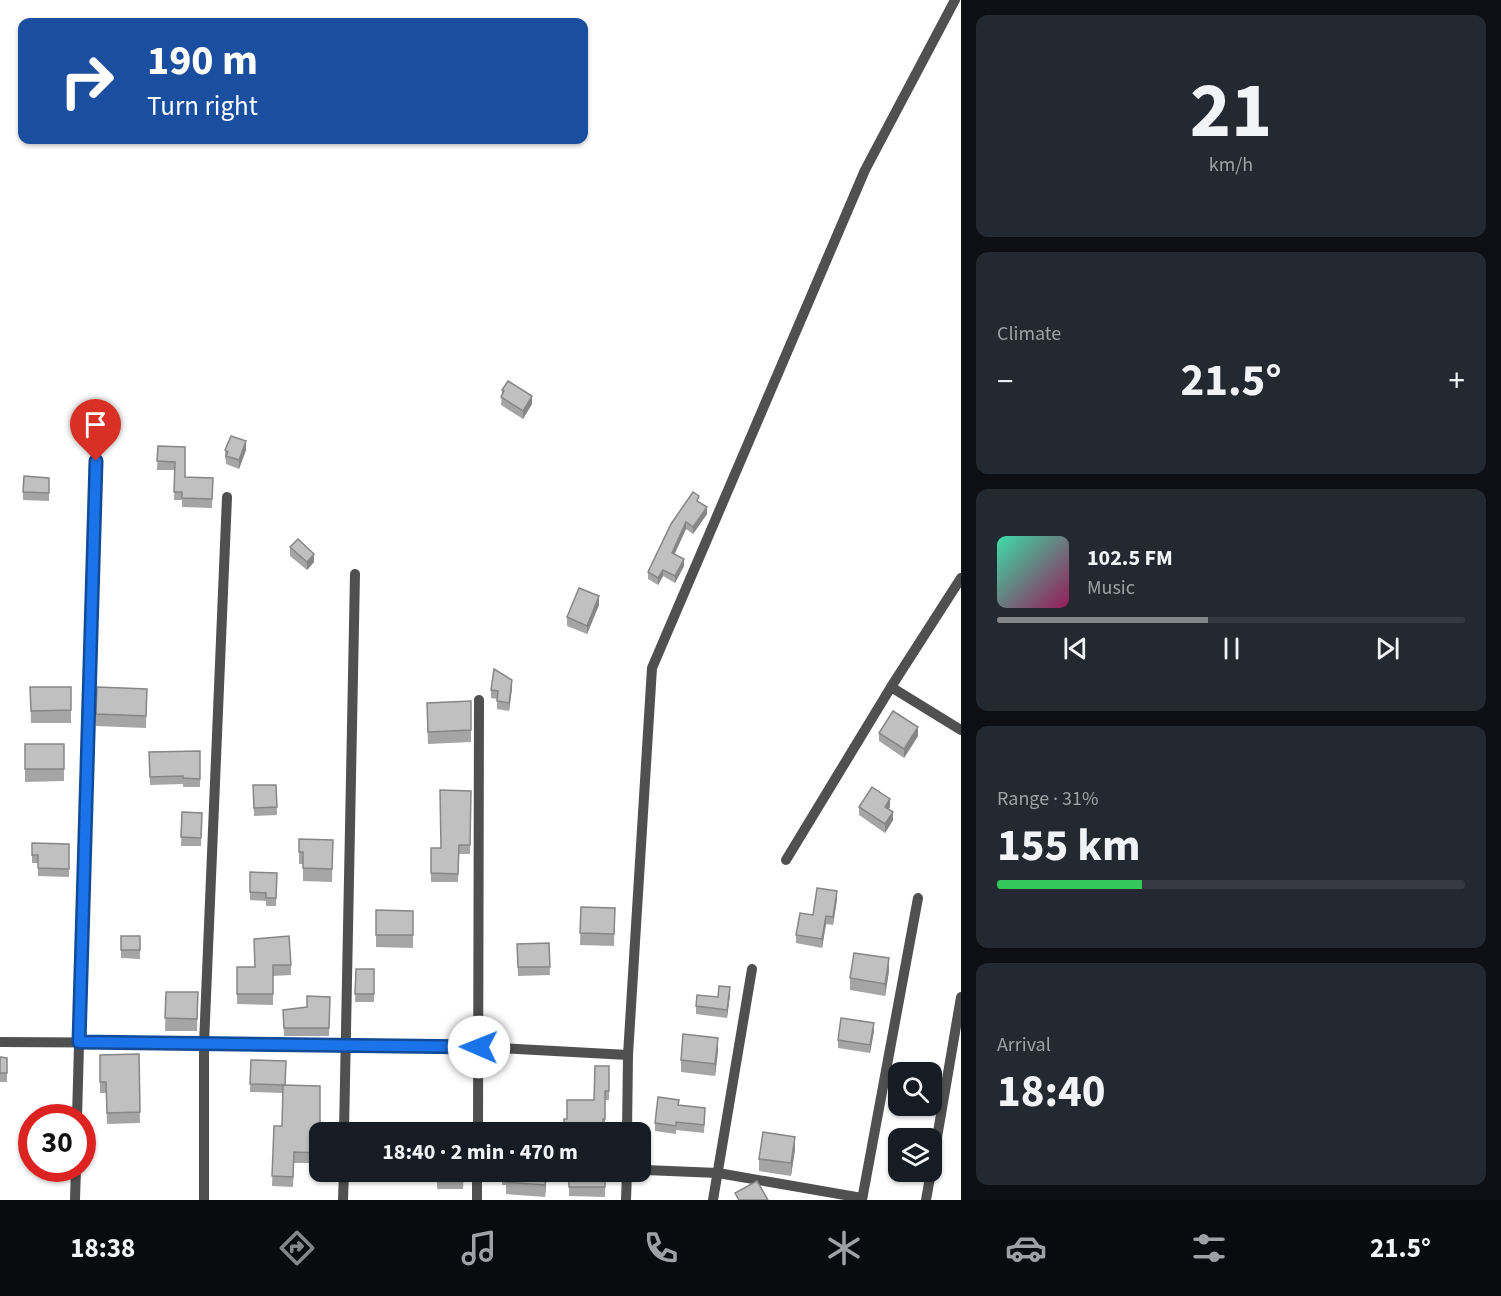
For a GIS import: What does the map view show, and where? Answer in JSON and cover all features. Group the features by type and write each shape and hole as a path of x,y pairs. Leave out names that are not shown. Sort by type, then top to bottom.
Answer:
{"street":[{"path":"627,1122 628,1055 652,668 865,170 955,0"},
{"path":"77,1104 96,461"},
{"path":"204,1200 204,1044 227,497"},
{"path":"344,1122 355,574"},
{"path":"786,860 891,687 961,578"},
{"path":"891,687 961,730"},
{"path":"478,1122 479,700"},
{"path":"651,1170 718,1173 862,1199 918,898"},
{"path":"713,1200 752,969"},
{"path":"939,1128 961,997"},
{"path":"0,1042 345,1044 479,1047 628,1055"},
{"path":"75,1200 76,1182"},
{"path":"343,1200 344,1182"},
{"path":"477,1182 477,1200"},
{"path":"626,1200 627,1182"},
{"path":"926,1200 929,1182"}],"building":[{"path":"508,381 532,396 523,411 501,397 504,391 502,390"},
{"path":"231,436 246,441 239,460 226,456 228,452 225,450"},
{"path":"158,446 185,447 185,477 213,478 212,499 182,498 182,492 174,492 175,462 157,461"},
{"path":"24,476 49,478 49,493 23,492"},
{"path":"693,492 699,496 697,501 707,507 693,527 686,522 672,553 684,559 675,576 663,570 658,578 648,572 671,524"},
{"path":"298,539 314,554 307,562 290,547"},
{"path":"579,588 599,596 587,626 567,617"},
{"path":"494,669 512,680 509,703 497,701 498,691 491,690"},
{"path":"30,687 71,687 71,710 31,711"},
{"path":"97,687 147,689 146,716 96,714"},
{"path":"471,701 471,730 428,732 427,703"},
{"path":"893,711 918,727 904,749 879,733"},
{"path":"25,744 64,744 64,769 25,769"},
{"path":"200,751 200,779 183,778 183,776 150,777 149,752"},
{"path":"253,785 276,785 277,807 254,808"},
{"path":"872,787 890,799 885,807 893,812 885,824 859,807"},
{"path":"440,790 471,791 470,845 459,845 458,874 431,873 431,848 441,848"},
{"path":"182,812 202,813 201,838 181,837"},
{"path":"299,839 333,840 332,869 303,868 303,852 299,852"},
{"path":"32,843 69,844 69,869 38,868 38,855 32,855"},
{"path":"250,872 277,873 276,898 266,898 266,893 250,892"},
{"path":"817,888 837,891 833,917 826,916 822,939 796,935 800,913 813,915"},
{"path":"581,907 615,908 614,934 580,933"},
{"path":"376,910 413,911 413,935 376,935"},
{"path":"121,936 140,936 140,950 121,950"},
{"path":"289,936 291,965 273,965 273,994 237,994 237,967 255,967 254,939"},
{"path":"549,943 550,967 518,967 517,944"},
{"path":"854,953 889,958 885,984 850,978"},
{"path":"356,969 374,969 374,994 355,994"},
{"path":"719,986 730,987 727,1010 696,1006 697,995 718,997"},
{"path":"166,992 198,992 197,1019 165,1018"},
{"path":"307,996 330,997 329,1028 284,1028 283,1010 307,1007"},
{"path":"841,1018 874,1023 870,1045 838,1040"},
{"path":"683,1034 718,1038 715,1064 681,1060"},
{"path":"139,1054 140,1112 107,1113 106,1082 100,1082 100,1055"},
{"path":"0,1057 7,1058 7,1073 0,1073"},
{"path":"251,1060 286,1061 285,1085 250,1084"},
{"path":"595,1066 609,1066 609,1091 605,1091 605,1119 603,1122 564,1122 564,1119 567,1119 567,1100 594,1100"},
{"path":"283,1085 320,1086 320,1122 309,1122 309,1153 294,1152 293,1177 272,1176 274,1126 282,1126"},
{"path":"658,1097 679,1100 678,1105 705,1108 704,1125 676,1122 676,1126 655,1123"},
{"path":"763,1132 795,1137 791,1163 759,1159"},
{"path":"757,1181 768,1200 739,1200 735,1193"},
{"path":"506,1182 545,1182 545,1185"},
{"path":"569,1182 605,1182 605,1187 569,1187"}],"route":[{"path":"96,461 79,1042 479,1047"}]}
